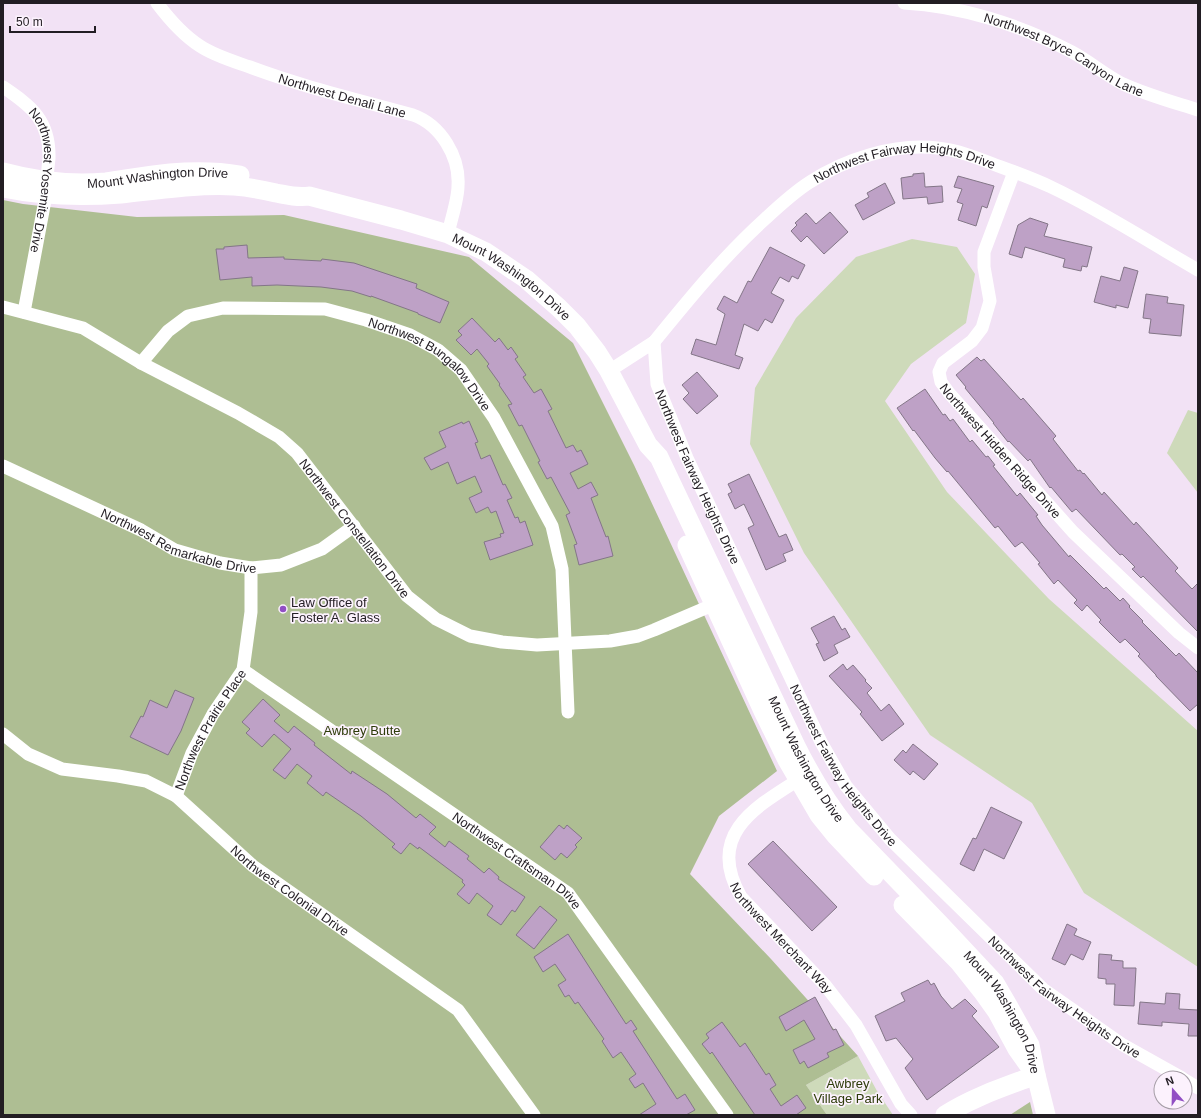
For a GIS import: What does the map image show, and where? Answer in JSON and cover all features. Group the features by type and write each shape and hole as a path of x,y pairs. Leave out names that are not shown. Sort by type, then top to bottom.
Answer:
{"main road":[{"name":"Mount Washington Drive","path":"3,172 46,188"},
{"name":"Mount Washington Drive","path":"3,188 46,188 84,182 106,182 170,173 230,174 291,186 302,190 309,196 448,234 486,252 526,279 559,308 577,326 609,371 648,445 659,457 720,602 804,777 824,798 848,829 995,983 1030,1045 1046,1115"},
{"path":"945,1115 977,1097 1036,1075"}],"street":[{"name":"Northwest Denali Lane","path":"157,3 168,18 182,31 199,45 215,54 269,74 413,115 426,121 436,130 449,147 456,170 458,185 448,234"},
{"name":"Northwest Bryce Canyon Lane","path":"904,3 924,4 993,18 1055,43 1121,83 1142,92 1198,110"},
{"name":"Northwest Yosemite Drive","path":"3,87 29,106 40,121 46,132 49,150 46,188 24,312"},
{"name":"Northwest Fairway Heights Drive","path":"609,371 654,342 707,278 744,238 782,203 810,182 829,171 879,153 899,148 938,148 957,151 1050,186 1093,209 1198,270"},
{"name":"Northwest Hidden Ridge Drive","path":"1014,172 984,252 984,268 990,301 988,313 982,328 972,341 943,363 939,372 941,382 949,393 1073,532 1179,633 1198,648"},
{"name":"Northwest Constellation Drive","path":"3,307 83,328 141,363 238,413 279,437 297,453 407,596 436,619 470,636 502,642 537,645 610,641 638,636 720,602"},
{"name":"Northwest Bungalow Drive","path":"141,363 168,331 188,316 223,308 325,309 366,320 410,335 438,350 461,370 494,418 552,526 562,569 568,712"},
{"name":"Northwest Fairway Heights Drive","path":"654,342 657,384 688,458 821,742 846,786 890,839 1043,989 1123,1045 1168,1070"},
{"name":"Northwest Remarkable Drive","path":"3,466 141,530 176,550 220,563 251,568 282,565 322,549 354,526"},
{"name":"Northwest Prairie Place","path":"176,796 192,753 213,714 243,670 251,612 251,568"},
{"name":"Northwest Craftsman Drive","path":"243,670 568,892 727,1115"},
{"name":"Northwest Colonial Drive","path":"3,734 28,754 62,769 146,781 176,796 259,870 458,1010 534,1115"},
{"name":"Northwest Merchant Way","path":"804,777 759,805 744,819 730,845 730,869 734,886 741,897 825,985 856,1025 901,1104 911,1115"}],"green space":[{"name":"Awbrey Butte","path":"3,200 23,204 137,217 284,215 469,257 573,343 634,465 777,771 719,816 690,874 771,959 858,1056 806,1085 827,1115 3,1115"},
{"path":"912,239 957,247 975,274 966,323 911,364 885,401 947,492 1049,599 1198,731 1198,967 1084,893 1032,803 930,735 804,553 750,444 755,388 796,318 856,257"},
{"path":"1188,410 1198,413 1198,493 1167,453"},
{"name":"Awbrey Village Park","path":"858,1056 877,1091 893,1115 827,1115 806,1085"},
{"path":"1030,1102 1033,1115 1010,1115"}],"building":[{"path":"924,173 925,187 942,186 943,202 928,204 927,197 903,199 901,178 913,176 913,174"},
{"path":"958,176 994,186 987,208 982,206 976,226 958,220 963,204 957,202 962,189 954,187"},
{"path":"885,183 895,203 863,220 855,205 869,197 867,193"},
{"path":"830,212 848,232 824,254 807,236 801,242 791,231 797,225 795,223 806,213 816,224"},
{"path":"1030,218 1048,224 1044,236 1092,247 1087,267 1082,266 1081,271 1063,267 1065,259 1025,247 1022,258 1009,254 1018,225"},
{"path":"247,245 248,258 284,257 284,259 321,261 322,259 354,263 417,284 416,288 449,302 440,323 418,313 371,296 352,291 321,287 277,285 252,286 252,277 220,280 216,249"},
{"path":"770,247 805,265 798,279 792,276 789,282 780,277 771,293 784,300 772,323 765,319 758,331 744,324 735,355 743,358 739,369 691,354 696,339 716,345 725,314 717,309 724,296 737,303 748,281 751,282"},
{"path":"1124,267 1138,271 1128,308 1116,305 1116,308 1094,302 1101,276 1120,281"},
{"path":"1146,294 1168,297 1167,303 1184,305 1181,336 1149,333 1151,319 1143,318"},
{"path":"472,318 495,342 499,338 508,350 511,347 518,357 515,359 526,375 523,377 534,393 541,389 552,409 548,411 566,448 573,445 577,452 581,450 588,464 570,473 578,489 591,482 598,495 591,498 606,537 608,536 613,556 579,565 574,545 577,544 566,515 570,513 551,477 547,479 538,462 540,461 522,425 519,426 508,405 512,404 487,366 489,364 477,349 471,355 456,340 462,335 458,331"},
{"path":"977,357 981,361 984,359 1021,400 1023,398 1056,436 1053,439 1078,471 1080,470 1083,474 1084,473 1102,495 1104,492 1134,525 1136,522 1178,568 1175,571 1192,589 1198,583 1198,632 1143,576 1141,578 1132,569 1135,567 1122,554 1120,555 1076,509 1072,512 1051,487 1050,488 1030,459 1028,461 1009,441 1008,442 956,375"},
{"path":"697,372 718,396 697,414 683,399 689,393 682,385"},
{"path":"925,389 943,415 945,414 950,421 953,419 970,442 972,440 986,457 988,456 995,465 993,466 1017,496 1020,493 1038,515 1036,516 1042,525 1069,557 1070,555 1104,589 1106,587 1120,601 1123,598 1130,606 1129,607 1143,621 1142,622 1176,656 1179,653 1198,673 1198,704 1190,711 1156,676 1138,656 1140,654 1125,639 1120,643 1099,622 1101,620 1087,605 1082,611 1074,603 1077,600 1058,580 1054,584 1038,564 1040,563 1022,542 1015,547 998,526 995,528 948,471 947,472 935,458 897,408"},
{"path":"469,421 478,442 475,443 481,459 490,455 503,485 505,484 512,498 507,500 515,518 518,517 520,523 525,521 533,545 490,560 484,542 501,537 500,534 504,533 496,511 491,513 488,507 476,513 469,498 482,492 475,476 457,484 448,462 431,470 424,458 446,447 439,432 462,422 463,424"},
{"path":"749,474 779,537 786,534 793,550 783,554 786,561 766,570 748,528 754,525 744,504 735,509 728,494 732,492 728,484"},
{"path":"834,616 842,630 845,628 850,637 834,645 838,653 824,661 816,644 819,643 811,628"},
{"path":"843,664 847,670 853,665 866,680 865,681 872,688 867,693 881,711 889,704 904,724 882,741 860,714 862,712 829,676"},
{"path":"175,690 194,698 181,731 168,755 130,737 141,716 143,717 150,700 167,708"},
{"path":"263,699 280,715 274,721 288,733 294,726 315,743 314,745 351,774 352,771 387,794 416,818 420,814 436,827 429,834 445,847 449,841 469,856 467,859 484,873 489,868 499,877 498,879 525,897 515,912 512,910 501,925 487,915 493,906 477,893 469,904 457,894 465,885 462,882 463,880 419,847 418,849 410,843 401,854 392,847 395,844 361,816 326,792 323,796 307,783 312,776 297,764 285,779 273,770 291,749 274,734 262,747 246,733 250,729 242,722"},
{"path":"913,744 938,764 924,780 913,771 910,775 894,760 903,750 906,753"},
{"path":"991,807 1022,822 1004,859 984,849 974,871 960,864 973,838 976,839"},
{"path":"559,825 564,829 567,825 582,838 575,845 577,847 567,858 561,853 555,860 540,847"},
{"path":"773,841 837,907 812,931 748,864"},
{"path":"540,906 557,920 534,949 516,935"},
{"path":"1067,924 1077,929 1074,935 1091,942 1083,960 1071,954 1065,965 1052,959"},
{"path":"568,934 626,1024 631,1020 637,1029 633,1031 677,1099 685,1094 695,1110 686,1115 639,1115 656,1104 643,1083 635,1088 629,1079 636,1074 621,1052 613,1058 602,1041 604,1039 578,1002 575,1004 569,995 565,997 558,985 566,980 555,964 543,972 534,957"},
{"path":"1099,954 1112,955 1111,960 1123,961 1123,968 1136,968 1134,1006 1114,1005 1115,984 1106,984 1106,979 1098,978"},
{"path":"928,980 931,985 934,983 941,996 952,1009 965,999 977,1011 972,1016 999,1047 927,1100 905,1068 913,1059 896,1038 886,1041 875,1016 905,1001 901,993"},
{"path":"1166,993 1180,994 1179,1009 1198,1010 1198,1036 1188,1036 1189,1024 1162,1022 1162,1026 1138,1024 1140,1002 1165,1004"},
{"path":"815,997 833,1030 836,1029 844,1045 827,1053 829,1057 808,1068 804,1061 800,1064 793,1050 815,1039 804,1020 786,1031 779,1017"},
{"path":"722,1022 740,1047 745,1043 766,1075 769,1073 776,1085 770,1089 781,1106 797,1095 806,1108 796,1115 755,1115 712,1052 710,1054 702,1044 709,1038 706,1034"}],"place":[{"name":"Law Office of Foster A. Glass","path":"283,609"}]}
